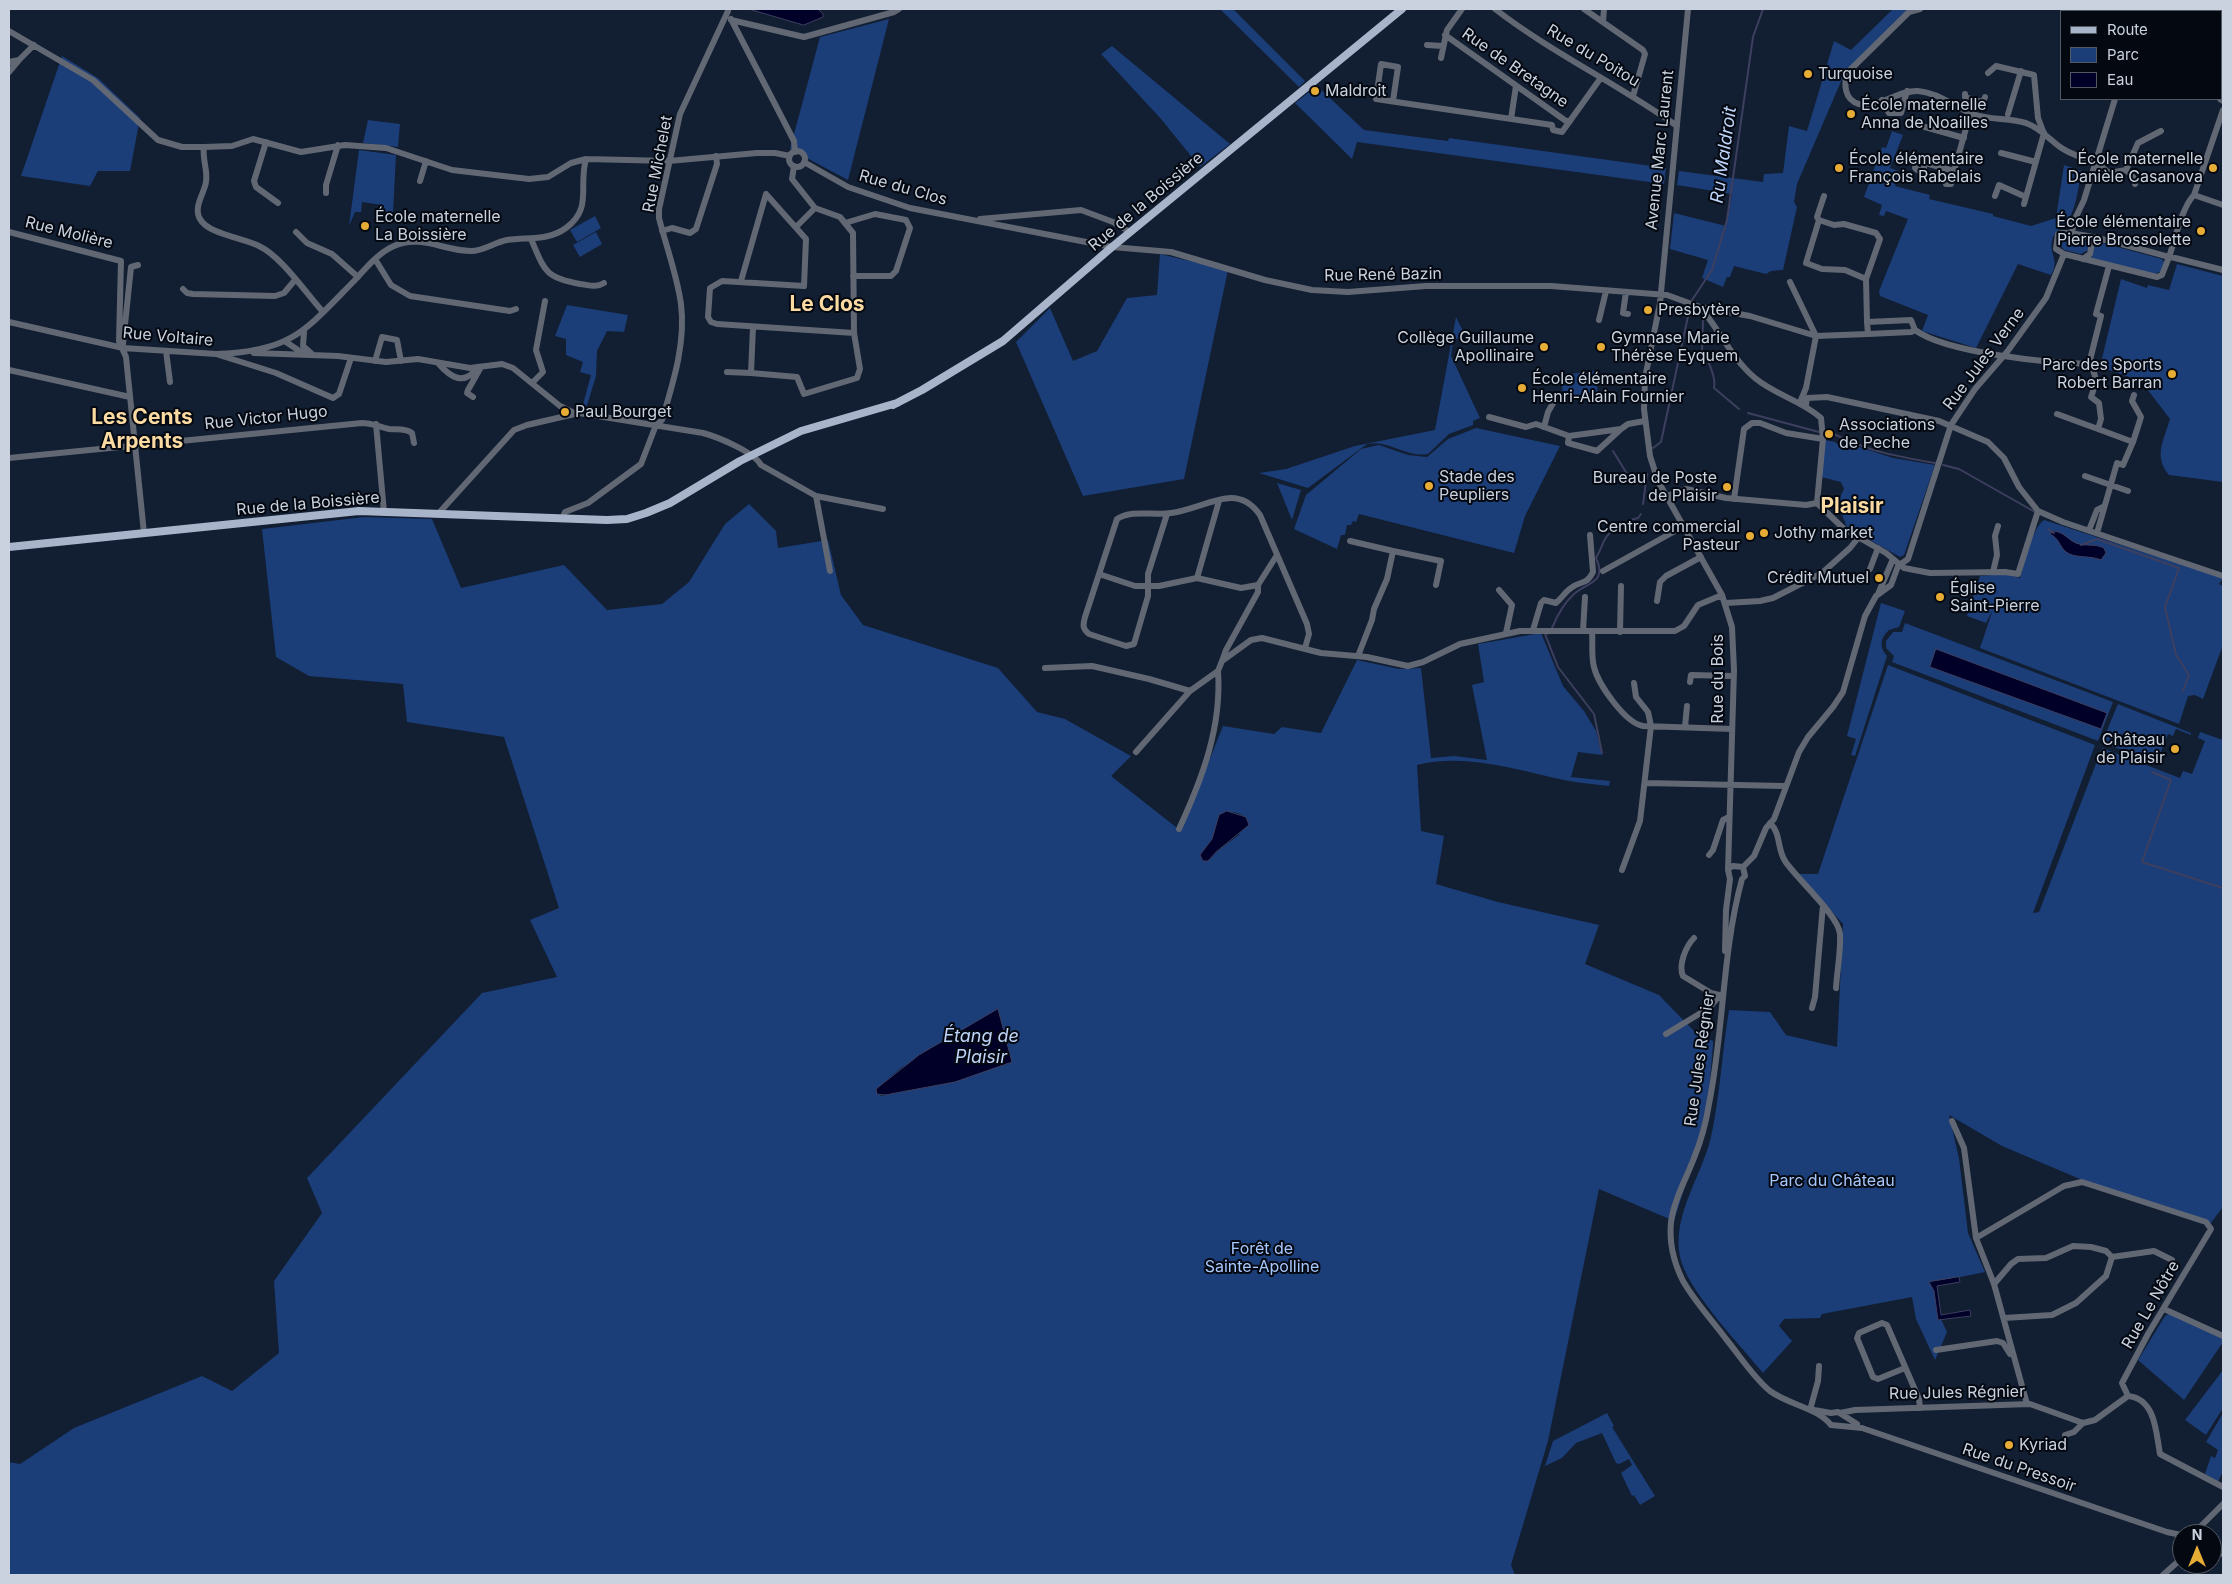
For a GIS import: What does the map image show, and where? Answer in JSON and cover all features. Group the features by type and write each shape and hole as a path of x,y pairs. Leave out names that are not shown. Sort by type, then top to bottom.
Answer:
{"main road":[{"name":"Rue de la Boissière","path":"9,547 359,511 562,519 627,519 646,514 800,431 897,403 1003,341 1130,232 1402,9"}],"street":[{"path":"731,20 804,37 899,9"},
{"name":"Rue de Bretagne","path":"1462,9 1445,35 1559,116 1570,121"},
{"name":"Rue du Poitou","path":"1494,9 1552,49 1600,79 1633,96 1677,126"},
{"path":"1584,9 1644,50 1645,54 1633,96"},
{"path":"1603,22 1604,9"},
{"name":"Avenue Marc Laurent","path":"1645,421 1646,378 1660,294 1688,9"},
{"path":"1920,9 1909,12 1847,72 1844,86 1849,97 1859,104 1882,100 1907,91 1936,94 1971,113 2034,126 2044,132 2059,146 2072,154 2096,162 2109,173 2126,170"},
{"path":"727,372 797,377 804,394 857,378 860,369 854,333 853,233 840,217 815,208 792,179 794,166 791,163 794,142 731,20 728,10"},
{"name":"Rue Michelet","path":"562,519 565,512 588,502 641,464 656,425 662,420 679,354 681,304 662,231 659,210 680,114 728,10"},
{"path":"9,31 93,80 158,140 182,147 232,146 253,139 301,152 338,145 396,150 452,170 538,179 553,175 571,163 586,159 669,161 716,156 774,153 803,154 804,162 799,167 794,166"},
{"path":"1441,58 1445,35"},
{"path":"9,72 34,45"},
{"path":"1427,45 1443,46"},
{"path":"9,62 19,60"},
{"path":"1393,102 1398,67 1381,64 1376,99 1393,102 1552,125"},
{"path":"1988,73 1996,66 2034,75 2038,118 2044,132 2025,201 1997,184 1995,196"},
{"path":"2008,114 2021,71"},
{"path":"1552,125 1554,130 1562,132 1600,79"},
{"path":"1511,119 1516,86"},
{"path":"1882,100 1888,112 1901,113 1907,91"},
{"path":"1965,94 1965,97 1983,102 1985,97"},
{"path":"1946,184 1951,184 1974,100"},
{"path":"2072,232 2115,100"},
{"path":"2223,110 2194,195 2189,200 2169,257 2162,275 2157,277 2109,266 2064,254 2056,250 2058,234 2064,231 2072,232 2169,257 2223,270"},
{"path":"1552,125 1559,116"},
{"path":"2034,126 2038,118"},
{"path":"1925,127 1964,138"},
{"path":"2126,170 2138,143 2161,131"},
{"path":"266,142 254,181 256,187 278,203"},
{"path":"326,193 326,184 338,145"},
{"path":"204,148 206,183 198,208 198,216 203,223 209,228 260,246 278,260 323,312"},
{"path":"2001,153 2036,162"},
{"path":"662,231 672,228 690,233 696,229 717,164 716,156"},
{"path":"243,353 285,342 308,326 375,259 392,247 413,241 426,241 472,251 507,240 531,239 553,234 576,220 583,205 582,175 586,159"},
{"path":"1913,160 1954,171"},
{"path":"420,181 426,161"},
{"name":"Rue du Clos","path":"804,162 835,181 910,208 971,220 994,221 1081,210 1114,222 1130,232"},
{"path":"2126,170 2134,178 2135,184"},
{"path":"740,281 766,194 806,239 804,286 722,281 710,288 708,318 711,322 717,324 854,333"},
{"path":"2194,195 2223,205"},
{"path":"1824,196 1806,263 1822,269 1845,270 1866,279"},
{"path":"796,227 815,208"},
{"path":"846,223 875,214 906,220 910,228 896,271 891,276 853,276"},
{"path":"1819,220 1834,225 1844,224 1876,233 1880,239 1866,279 1868,334"},
{"name":"Rue du Clos","path":"994,221 1112,247"},
{"name":"Rue Molière","path":"9,232 122,261 122,328"},
{"path":"296,232 307,243 332,254 358,277"},
{"path":"2083,259 2090,254 2092,243 2086,236"},
{"path":"531,239 549,274 560,280 592,286 604,283"},
{"name":"Rue René Bazin","path":"1112,247 1171,252 1265,280 1328,291 1365,291 1426,286 1551,286 1660,294 1700,307 1750,316 1816,336 1898,333 1915,330"},
{"name":"Rue Jules Verne","path":"1876,596 1891,585 1900,565 1908,558 1951,425 1975,389 2004,356 2046,298 2064,254"},
{"path":"375,259 391,285 410,296 503,310 516,309"},
{"path":"138,265 131,267 122,328 144,533"},
{"path":"2089,364 2101,316 2096,314 2109,266"},
{"path":"183,289 187,293 193,294 270,296 284,293 295,280"},
{"path":"1790,282 1816,336 1806,388 1802,399 1797,400"},
{"path":"1599,320 1606,291"},
{"path":"1622,313 1626,292"},
{"path":"532,383 543,372 536,350 545,301"},
{"path":"1700,307 1712,321 1732,354 1754,377 1806,405 1821,418 1823,439 1818,503 1844,529 1878,548 1900,565 1910,571 1930,573 1993,572 2018,574 2038,511"},
{"path":"1867,322 1911,320 1915,330 1922,336 1946,343 2004,356 2089,364 2095,371 2096,384 2091,397 2098,402 2101,419 2098,429"},
{"name":"Rue Voltaire","path":"9,322 123,348 216,354 276,373 333,398 339,394 351,358"},
{"path":"308,326 302,335 303,346 313,355"},
{"path":"751,373 753,327"},
{"path":"374,361 382,337 397,340 401,361"},
{"path":"285,342 284,347 289,354"},
{"path":"285,342 305,354"},
{"path":"166,351 170,382"},
{"path":"216,354 305,354 374,361 418,359 455,367 480,367 502,364 513,368 560,406 576,414 656,425 716,436 752,457 760,465 816,496 883,509"},
{"path":"437,362 453,378 458,379 480,367"},
{"path":"473,397 467,394 480,367"},
{"path":"9,370 130,397"},
{"path":"1806,388 1809,394 1816,398"},
{"path":"2096,533 2104,513 2103,507 2117,463 2123,465 2141,417 2132,401 2134,395"},
{"path":"1544,427 1548,412 1556,398"},
{"path":"1806,405 1807,398 1838,399 1951,425 1988,442 2004,458 2019,487 2038,511 2096,533 2223,576"},
{"path":"558,418 560,406"},
{"path":"438,514 514,430 526,425 576,414"},
{"path":"2057,414 2133,442"},
{"path":"1489,417 1526,427 1536,424 1569,436 1621,429"},
{"path":"1569,436 1568,443 1594,452 1628,424 1645,421"},
{"name":"Rue du Bois","path":"1645,421 1654,468 1667,496 1726,603 1733,642 1729,868"},
{"name":"Rue Victor Hugo","path":"9,458 362,422 376,424 388,429 407,429 412,433 414,443"},
{"path":"1734,499 1744,429 1752,423 1760,423 1786,433 1823,439"},
{"path":"376,424 384,512"},
{"path":"2085,476 2128,491"},
{"path":"1667,496 1686,489 1734,499 1806,505 1818,503"},
{"path":"816,496 830,571"},
{"path":"1167,514 1148,574 1148,596 1134,644 1126,646 1089,634 1083,626 1117,519 1148,513 1167,514 1190,510 1230,498 1251,504 1260,515 1307,624 1309,634 1305,648"},
{"path":"1197,578 1219,501"},
{"path":"2089,530 2096,510 2103,507"},
{"path":"1603,571 1684,526"},
{"path":"1993,572 1997,555 1995,536 1998,526"},
{"path":"1533,630 1541,603 1544,600 1556,603 1573,586 1587,582 1591,576 1593,572 1590,535"},
{"path":"1726,603 1760,601 1773,598 1822,573 1850,548 1858,538"},
{"path":"1350,540 1441,561 1436,585"},
{"path":"1870,569 1878,548"},
{"path":"1358,656 1372,620 1374,609 1387,579 1393,551"},
{"path":"1136,752 1190,691 1218,670 1226,650 1258,592 1258,586 1277,555"},
{"path":"1657,601 1660,582 1666,576 1701,557"},
{"path":"1729,857 1740,867 1745,872 1742,879 1730,879 1728,874 1729,868 1740,867 1754,856 1780,804 1784,786 1808,737 1833,707 1842,692 1864,616 1876,596 1893,558"},
{"path":"1099,574 1135,586 1158,586 1197,578 1240,588 1258,586"},
{"path":"1620,632 1621,586"},
{"path":"1499,590 1512,606 1506,633"},
{"path":"1222,662 1252,640 1262,638 1321,653 1358,656 1408,666 1423,662 1460,644 1506,633 1533,630 1620,632 1675,630 1684,626 1698,605 1722,596"},
{"path":"1584,631 1585,597"},
{"path":"1592,631 1593,664 1598,681 1631,721 1637,725 1732,729"},
{"path":"1045,668 1092,666 1150,679 1190,691"},
{"path":"1179,829 1192,799 1217,727 1220,696 1218,670"},
{"path":"1690,682 1691,675 1733,676"},
{"path":"1622,870 1640,821 1646,783 1651,726 1648,712 1636,697 1634,683"},
{"path":"1686,727 1687,706"},
{"path":"1646,783 1784,786"},
{"name":"Rue du Bois","path":"1709,855 1713,850 1723,820 1729,817"},
{"path":"1770,823 1777,830 1780,850 1785,861 1822,904 1840,932 1836,988"},
{"name":"Rue Jules Régnier","path":"1725,977 1726,910 1730,879"},
{"name":"Rue Jules Régnier","path":"1742,879 1733,911 1705,1125 1672,1221 1673,1254 1678,1271 1690,1291 1755,1376 1770,1390 1787,1401 1811,1410"},
{"path":"1812,1008 1815,997 1822,904"},
{"path":"1666,1034 1709,1008 1721,996 1683,976 1681,967 1689,944 1694,938"},
{"path":"1952,1121 1964,1148 1976,1238 1994,1284 2027,1404"},
{"name":"Rue Le Nôtre","path":"1976,1238 2064,1186 2082,1182 2206,1222 2210,1229 2122,1384 2128,1396"},
{"path":"1994,1284 2011,1264 2018,1260 2046,1258 2073,1246 2091,1247 2106,1251 2112,1257"},
{"path":"2112,1257 2154,1251 2172,1260"},
{"path":"2004,1318 2052,1315 2076,1303 2094,1290 2106,1276 2112,1257"},
{"path":"2164,1309 2223,1336"},
{"path":"1905,1368 1878,1379 1873,1377 1856,1338 1859,1333 1882,1323 1887,1325 1919,1399 1920,1408"},
{"path":"1936,1350 1997,1341 2003,1343 2014,1361"},
{"path":"1819,1366 1818,1382 1811,1410 1830,1417"},
{"path":"2065,1435 2074,1432 2083,1424 2094,1420 2128,1396 2140,1399 2147,1405 2152,1415 2160,1454 2223,1487"},
{"name":"Rue Jules Régnier","path":"1830,1417 1855,1410 2027,1404 2083,1424"},
{"path":"1840,1425 1841,1415"},
{"name":"Rue du Pressoir","path":"1841,1415 1862,1428"},
{"name":"Rue du Pressoir","path":"1830,1417 1833,1426 1862,1428 2172,1533"},
{"path":"2204,1524 2223,1504"},
{"name":"Rue du Pressoir","path":"2167,1532 2172,1537"}],"green space":[{"path":"1220,9 1233,9 1305,81 1299,87"},
{"path":"1893,9 1909,9 1845,72 1797,184 1794,202 1797,207 1783,270 1771,271 1766,274 1734,266 1730,277 1727,277 1723,287 1702,278 1708,260 1670,249 1674,213 1726,226 1732,194 1677,185 1679,171 1763,182 1764,174 1783,173 1789,126 1807,131 1834,41 1851,50"},
{"path":"889,19 848,180 790,149 820,37"},
{"path":"1112,46 1230,144 1200,167 1161,119 1101,54"},
{"path":"62,56 98,78 140,118 130,171 98,171 90,186 21,176"},
{"path":"1317,86 1364,130 1448,141 1449,138 1666,168 1664,184 1357,142 1352,159 1295,103"},
{"path":"368,120 400,124 398,147 363,143"},
{"path":"1892,131 1903,135 1890,168 1899,171 1895,186 1930,195 1929,199 1993,214 1993,216 2031,226 2056,218 2064,165 2082,171 2071,215 2053,237 2051,246 2055,265 2054,270 2051,275 2018,264 1976,348 1922,331 1928,315 1880,296 1879,291 1908,219 1886,211 1884,216 1879,215 1882,205 1864,197 1882,147 1886,148"},
{"path":"359,150 396,155 393,213 382,211 382,205 362,202 361,212 355,212 349,226"},
{"path":"595,216 601,228 577,242 570,230"},
{"path":"596,232 602,244 580,257 573,245"},
{"path":"2068,235 2084,240 2087,243 2088,250 2081,254 2064,250 2060,245 2060,239"},
{"path":"2095,241 2162,259 2164,262 2162,271 2154,274 2091,259"},
{"path":"1160,254 1228,270 1184,479 1083,496 1016,342 1050,308 1073,361 1097,351 1127,298 1157,295"},
{"name":"Parc des Sports Robert Barran","path":"2177,264 2223,276 2223,482 2169,475 2164,468 2161,448 2170,419 2141,381 2100,367 2121,279 2147,288 2148,285 2169,290"},
{"path":"567,305 628,315 624,332 607,331 597,351 596,376 585,412 581,412 591,375 580,372 583,362 566,355 566,339 555,336"},
{"path":"1456,317 1465,335 1453,341 1451,356 1480,418 1473,421 1473,425 1449,434 1428,454 1420,455 1382,444 1367,444 1308,488 1259,473 1286,469 1355,446 1435,430"},
{"path":"1595,371 1598,393 1563,397 1561,375"},
{"name":"Stade des Peupliers","path":"1476,428 1560,446 1525,516 1514,553 1359,514 1356,522 1353,521 1351,525 1347,525 1345,535 1341,535 1337,549 1294,529 1306,495 1361,449 1379,445 1408,455 1427,457 1448,439"},
{"path":"1825,440 1835,442 1844,450 1859,447 1893,458 1935,465 1904,555 1900,557 1847,527 1842,515 1834,510 1844,489 1841,482 1821,477"},
{"path":"1277,483 1301,490 1292,520"},
{"name":"Forêt de Sainte-Apolline","path":"749,504 776,531 778,548 828,540 841,595 863,625 998,668 1037,712 1065,719 1131,756 1111,776 1181,831 1223,726 1274,734 1282,727 1321,733 1357,660 1399,669 1421,668 1431,758 1454,756 1487,760 1472,685 1484,682 1478,644 1541,633 1563,686 1584,711 1596,731 1602,755 1578,752 1571,777 1610,781 1609,786 1570,781 1491,764 1454,761 1417,765 1421,831 1444,836 1436,884 1498,902 1599,925 1585,964 1659,995 1695,1032 1713,1041 1713,1045 1707,1116 1674,1221 1599,1189 1548,1441 1511,1565 1515,1575 9,1575 9,1462 20,1464 74,1428 202,1376 232,1391 279,1353 274,1281 322,1213 307,1178 482,993 557,977 530,920 559,908 504,737 407,722 403,684 309,676 276,657 262,529 364,517 432,519 461,588 564,565 607,610 662,604 689,582 725,524","holes":["1234,812 1243,815 1239,835 1210,859 1202,852 1212,839 1219,815","998,1009 1012,1062 928,1086 881,1096 876,1089 901,1068"]},
{"path":"2044,520 2223,578 2219,584 2223,586 2223,645 2203,699 2195,695 2188,696 2179,724 1980,648 1993,609 1986,623 1967,616 1980,576 2005,574 2020,578 2032,538"},
{"path":"1881,603 1905,611 1899,627 1889,630 1882,639 1882,646 1887,656 1855,756 1851,755 1856,739 1847,736"},
{"path":"1905,623 2113,702 2098,741 1892,662 1894,656 1886,648 1886,641 1893,632 1902,632"},
{"name":"Parc du Château","path":"1888,665 2095,745 2033,913 2039,912 2102,748 2180,778 2183,771 2192,774 2205,741 2198,738 2200,732 2223,740 2223,1207 2210,1224 2087,1182 2002,1146 1949,1115 1959,1158 1968,1233 1985,1272 1936,1282 1940,1317 1947,1332 1935,1360 1916,1319 1912,1297 1822,1314 1820,1318 1784,1319 1779,1326 1792,1341 1763,1373 1696,1291 1682,1264 1679,1232 1682,1216 1711,1137 1717,1106 1729,1010 1770,1012 1786,1035 1837,1047 1843,924 1798,874 1818,874"},
{"path":"2118,704 2191,733 2191,735 2176,729 2173,736 2168,734 2156,764 2102,742"},
{"path":"2169,1314 2223,1339 2223,1342 2184,1400 2138,1360 2165,1316"},
{"path":"2223,1370 2223,1408 2206,1435 2185,1420"},
{"path":"1607,1413 1614,1426 1612,1427 1655,1496 1640,1505 1634,1495 1632,1496 1621,1473 1632,1465 1629,1459 1619,1464 1616,1463 1602,1433 1576,1443 1562,1458 1545,1466 1553,1441"},
{"path":"2223,1413 2223,1471 2218,1482 2205,1474 2211,1456 2215,1458 2218,1450 2206,1442"}],"water":[{"path":"749,9 818,9 823,14 823,17 804,25"},
{"path":"2054,531 2076,543 2104,548 2106,553 2101,560 2070,554 2050,534"},
{"path":"1936,649 2107,713 2101,729 1930,667"},
{"path":"1227,811 1246,817 1249,825 1208,861 1203,861 1200,855 1212,839 1219,815"},
{"name":"Étang de Plaisir","path":"998,1009 1012,1062 955,1082 885,1095 877,1094 876,1089 919,1055"},
{"path":"1959,1277 1960,1282 1937,1286 1941,1315 1970,1310 1971,1316 1938,1320 1934,1291 1929,1282"}],"waterway":[{"name":"Ru Maldroit","path":"1692,300 1712,270 1727,220 1753,37 1763,9"},
{"path":"1653,448 1661,442 1690,307"},
{"name":"Ru Maldroit","path":"1703,320 1702,353 1711,369 1714,388 1739,409"},
{"name":"Ru Maldroit","path":"1748,413 1819,432"},
{"name":"Ru Maldroit","path":"1834,434 1871,449 1935,463"},
{"path":"1613,451 1632,482 1636,484 1646,482"},
{"name":"Ru Maldroit","path":"1943,465 1959,469 2035,512"},
{"path":"1643,504 1647,474"},
{"path":"1552,628 1569,599 1597,578 1599,567 1596,558 1607,536 1630,520 1638,518 1641,514"},
{"name":"Ru Maldroit","path":"2048,529 2054,533"},
{"name":"Ru Maldroit","path":"2081,545 2097,539 2179,568 2165,607 2176,655 2189,675 2183,691"},
{"path":"1550,633 1545,634 1558,667 1594,714 1602,753"},
{"name":"Ru Maldroit","path":"2152,772 2171,780 2142,862 2223,888"}],"place":[{"name":"Turquoise","path":"1808,74"},
{"name":"Maldroit","path":"1315,91"},
{"name":"École maternelle Anna de Noailles","path":"1851,114"},
{"name":"École élémentaire François Rabelais","path":"1839,168"},
{"name":"École maternelle Danièle Casanova","path":"2213,168"},
{"name":"École maternelle La Boissière","path":"365,226"},
{"name":"École élémentaire Pierre Brossolette","path":"2201,231"},
{"name":"Presbytère","path":"1648,310"},
{"name":"Collège Guillaume Apollinaire","path":"1544,347"},
{"name":"Gymnase Marie Thérèse Eyquem","path":"1601,347"},
{"name":"Parc des Sports Robert Barran","path":"2172,374"},
{"name":"École élémentaire Henri-Alain Fournier","path":"1522,388"},
{"name":"Paul Bourget","path":"565,412"},
{"name":"Associations de Peche","path":"1829,434"},
{"name":"Stade des Peupliers","path":"1429,486"},
{"name":"Bureau de Poste de Plaisir","path":"1727,487"},
{"name":"Jothy market","path":"1764,533"},
{"name":"Centre commercial Pasteur","path":"1750,536"},
{"name":"Crédit Mutuel","path":"1879,578"},
{"name":"Église Saint-Pierre","path":"1940,597"},
{"name":"Château de Plaisir","path":"2175,749"},
{"name":"Kyriad","path":"2009,1445"}],"district":[{"name":"Le Clos","path":"827,305"},
{"name":"Les Cents Arpents","path":"142,430"},
{"name":"Plaisir","path":"1852,507"}]}
